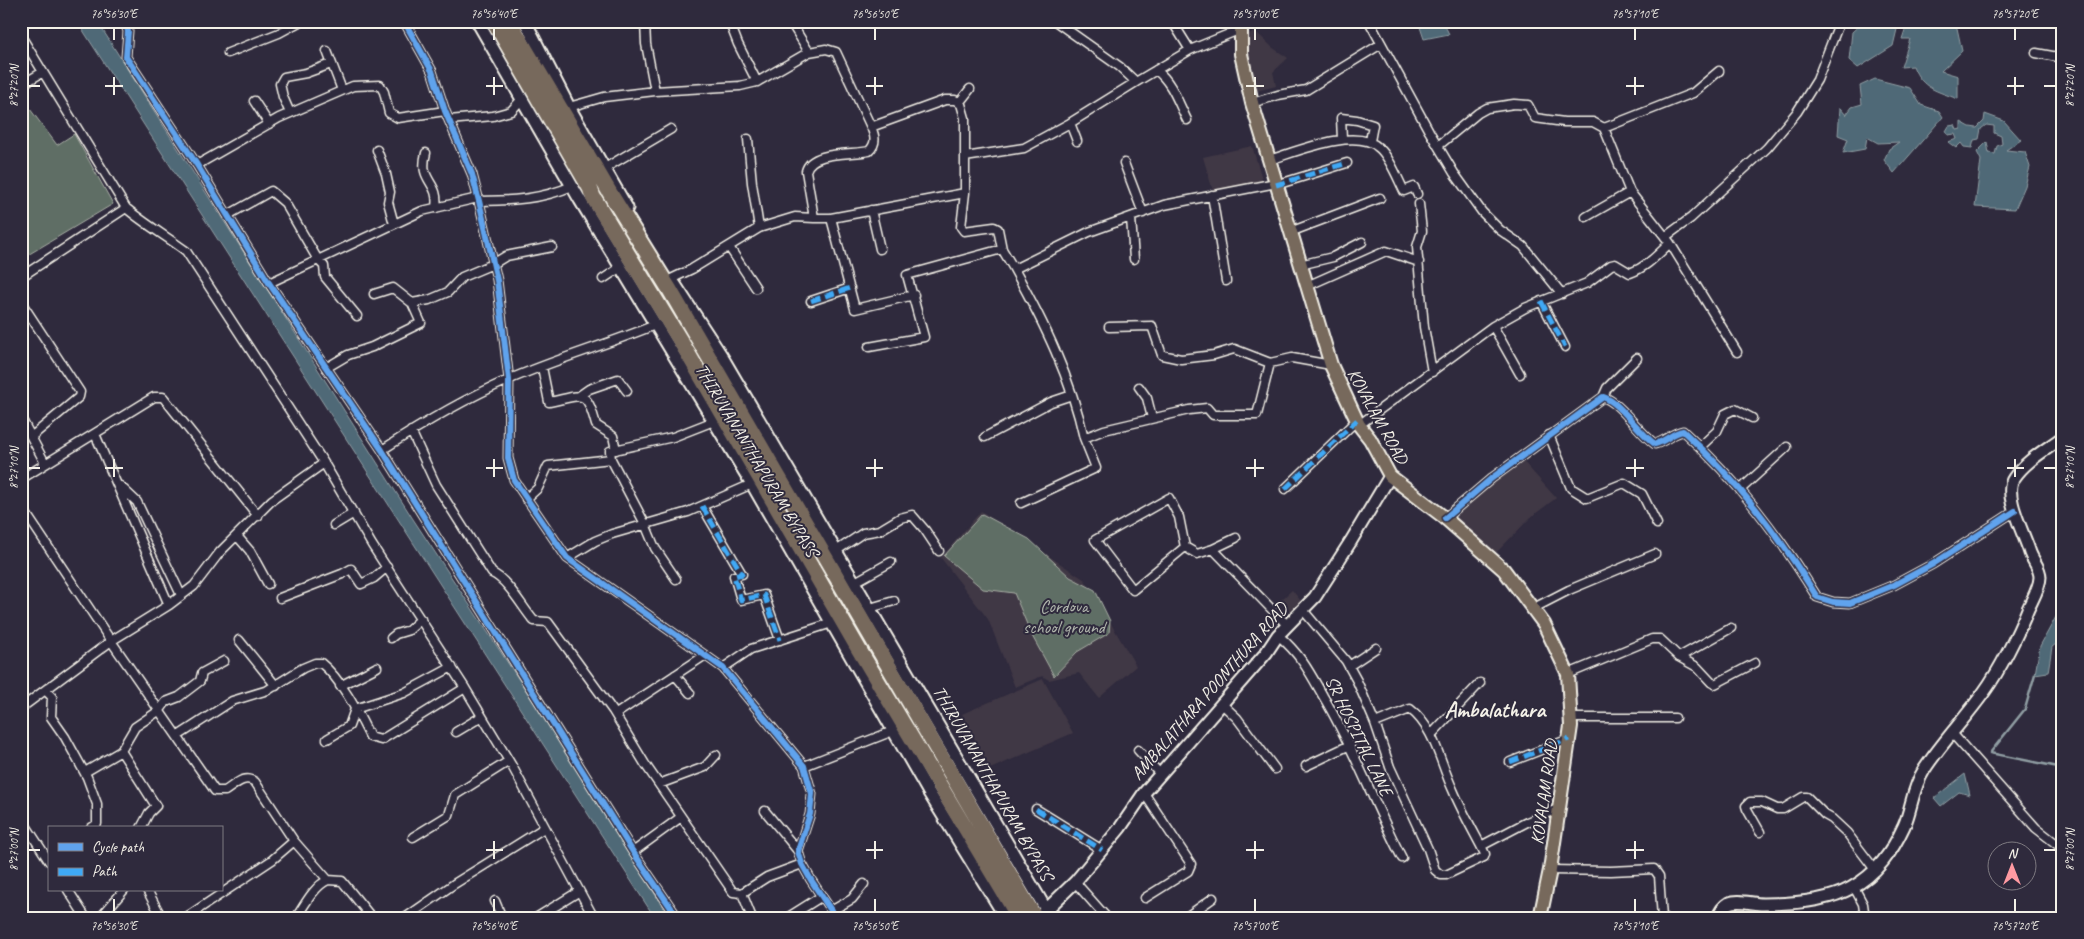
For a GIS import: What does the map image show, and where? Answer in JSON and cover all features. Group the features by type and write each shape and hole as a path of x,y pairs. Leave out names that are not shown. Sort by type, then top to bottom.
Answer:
{"highway":[{"name":"THIRUVANANTHAPURAM BYPASS","path":"494,21 594,197 684,347 859,650 1019,918"},
{"name":"THIRUVANANTHAPURAM BYPASS","path":"509,21 1043,916"}],"main road":[{"name":"KOVALAM ROAD","path":"1242,25 1241,54 1252,103 1331,365 1358,422 1390,476 1445,518 1504,570 1544,624 1568,674 1569,739 1550,870 1540,918"}],"street":[{"path":"124,21 128,31 126,57 198,165 269,283 382,450 634,852 678,918"},
{"path":"228,53 279,33 301,21"},
{"path":"404,21 432,71 445,111 472,174 479,199 493,264 509,380 510,468 514,480 567,558 723,668 804,766 812,794 810,814 798,851"},
{"name":"THIRUVANANTHAPURAM BYPASS","path":"477,21 654,325 752,484 893,731 1006,918"},
{"name":"THIRUVANANTHAPURAM BYPASS","path":"525,21 569,107 671,279 721,354 855,582 1043,916"},
{"path":"655,91 644,23 667,21"},
{"path":"729,21 757,82"},
{"path":"1056,21 1120,67 1136,82"},
{"path":"1172,21 1190,50"},
{"path":"1369,21 1438,146 1482,212 1500,230 1523,246 1562,294"},
{"path":"1285,489 1358,422 1432,372 1493,326 1525,308 1587,283 1611,265 1615,264 1630,273 1646,265 1668,240 1767,148 1797,112 1817,80 1840,21"},
{"path":"794,23 809,52"},
{"path":"965,157 1024,148 1070,123 1190,50 1242,25"},
{"path":"21,36 126,208 149,227 171,239 186,251 324,463 509,761 578,892 594,918"},
{"path":"1252,103 1278,95 1306,90 1381,44"},
{"path":"569,107 604,97 655,91 740,86 757,82 809,52 826,49 836,52 871,127 875,137 874,146 869,151 845,152 813,160 808,165 807,180 814,218"},
{"path":"327,51 342,90"},
{"path":"2036,53 2063,58"},
{"path":"290,113 280,84 284,77 306,73 331,64"},
{"path":"1156,70 1165,77 1187,120"},
{"path":"1604,128 1693,93 1719,71"},
{"path":"21,85 43,72"},
{"path":"198,165 290,113 353,86 380,85 384,92 389,113 398,118 445,111"},
{"path":"959,103 970,89"},
{"path":"449,120 493,116 511,111 522,99"},
{"path":"871,127 945,100 955,100 961,104 965,118 965,193 961,227 964,231 994,227 998,229 1002,249 1041,318 1059,358 1084,438 1096,468 1021,503"},
{"path":"254,101 269,124"},
{"path":"1438,146 1478,112 1487,108 1514,104 1528,105 1535,118 1538,119 1564,122 1593,122 1604,128 1630,192 1668,240 1737,352"},
{"path":"1342,139 1341,118 1358,120 1372,125 1370,141"},
{"path":"1070,123 1077,141"},
{"path":"605,168 671,129"},
{"path":"748,139 759,228"},
{"path":"1269,160 1342,139 1370,141 1381,148 1404,191 1414,187 1417,194"},
{"path":"377,150 386,174 390,192 388,202 394,224"},
{"path":"426,153 423,165 425,176 433,185 437,200 436,208"},
{"path":"1124,163 1143,213"},
{"path":"1014,269 1089,232 1131,218 1164,204 1276,184 1347,163"},
{"path":"269,283 422,211 479,199 504,201 537,195 547,196 572,186"},
{"path":"228,215 271,191 285,203 318,260 324,266 325,277 357,316"},
{"path":"1586,217 1630,192"},
{"path":"671,279 692,269 759,228 795,217 831,218 965,193"},
{"path":"1212,195 1226,281"},
{"path":"1290,232 1380,198"},
{"path":"1419,204 1422,231 1417,247 1423,317 1432,372"},
{"path":"21,276 126,208"},
{"path":"871,210 880,248"},
{"path":"831,218 855,309 914,295"},
{"path":"1131,218 1134,259"},
{"path":"1300,265 1333,257 1362,242"},
{"path":"412,303 429,300 448,292 462,277 493,264 506,256 552,247"},
{"path":"729,247 756,288"},
{"path":"869,347 924,337 914,295 906,275 1002,249"},
{"path":"1307,286 1386,251 1419,262"},
{"path":"603,279 621,267"},
{"path":"326,368 348,354 372,347 421,323 412,303 394,288 374,294"},
{"path":"811,301 850,288"},
{"path":"1541,301 1565,347"},
{"path":"21,302 80,392 79,397 31,437"},
{"path":"382,450 411,431 476,395 542,367 654,325"},
{"path":"1109,328 1152,326 1162,355 1181,358 1214,355 1234,350 1270,363 1292,358 1331,365"},
{"path":"1493,326 1520,374"},
{"path":"1445,518 1486,482 1603,397 1607,388 1637,358"},
{"path":"1084,438 1104,430 1203,408 1206,408 1213,415 1257,415 1270,363"},
{"path":"542,367 549,402 578,396 589,389 618,379 627,391"},
{"path":"1139,387 1148,398 1152,418"},
{"path":"985,437 1051,402 1072,395"},
{"path":"578,396 584,397 589,402 596,426 613,436 616,450"},
{"path":"21,478 154,397 163,397 258,516"},
{"path":"1603,397 1610,399 1655,444 1662,442 1676,432 1683,431 1700,447 1761,513 1791,556 1816,598 1850,603 1915,574 2015,511"},
{"path":"1700,447 1717,431 1725,414 1735,408 1752,418"},
{"path":"21,418 45,463"},
{"path":"676,579 655,548 645,524 611,459 610,451 673,437 714,421"},
{"path":"411,431 436,485 492,573 506,584 521,607 534,621 548,622 616,714 658,784 726,885 733,892 742,892 766,877 802,864"},
{"path":"96,434 168,605"},
{"path":"1549,435 1571,488 1587,498 1624,483 1642,494 1657,524"},
{"path":"1718,918 1723,908 1728,904 1736,902 1760,904 1791,903 1817,899 1854,887 1876,871 1896,844 1906,822 1912,795 1924,770 1985,692 2024,619 2040,577 2038,566 2032,559 2011,498 2012,479 2024,467 2063,437"},
{"path":"1740,490 1788,447"},
{"path":"526,499 538,488 548,466 611,459"},
{"path":"22,706 46,691 111,641 194,586 220,552 282,492 324,463"},
{"name":"AMBALATHARA POONTHURA ROAD","path":"1043,916 1102,850 1144,793 1266,653 1278,635 1315,597 1390,476"},
{"path":"116,483 137,502 181,595"},
{"path":"567,558 595,541 688,512 752,484"},
{"path":"1185,547 1133,590 1095,540 1169,498 1179,517 1185,547 1197,554 1236,538"},
{"path":"21,506 111,641 215,791 225,792 243,779 250,778 255,782 294,841 328,880"},
{"path":"702,506 742,574 734,576 740,600 764,595 780,640"},
{"path":"334,525 354,513"},
{"path":"836,551 863,533 880,530 900,518 912,515 939,551"},
{"path":"237,536 250,551 268,584"},
{"path":"1213,548 1288,626"},
{"path":"1532,609 1569,590 1655,554"},
{"path":"855,582 891,562"},
{"path":"280,598 351,569 361,584 374,578 388,567"},
{"path":"870,608 894,601"},
{"path":"1303,610 1349,666 1357,681 1375,723 1390,767 1428,849 1437,873 1441,876 1446,875 1484,857 1485,854 1452,790 1431,735 1410,709 1375,723"},
{"path":"391,638 396,634 409,630 421,620"},
{"path":"723,668 751,649 832,623"},
{"path":"1678,657 1732,628"},
{"name":"SR HOSPITAL LANE","path":"1278,635 1306,663 1334,711 1384,824 1402,858"},
{"path":"1568,674 1652,639 1660,639 1678,657 1697,667 1715,684 1756,663"},
{"path":"239,640 276,686"},
{"path":"1349,666 1376,648"},
{"path":"616,714 704,656"},
{"path":"85,772 121,750 135,727 160,710 166,702 178,697 200,681 202,673 224,661"},
{"path":"178,736 232,701 268,690 303,668 315,663 321,663 340,686 370,737 381,740 465,688"},
{"path":"340,686 378,667"},
{"path":"355,709 404,693 452,668"},
{"path":"675,675 690,693"},
{"path":"1431,735 1480,683"},
{"path":"46,691 52,697 51,717 85,772 97,804 97,824 94,826"},
{"path":"1221,703 1237,718 1275,769"},
{"path":"327,739 349,726 355,709"},
{"path":"456,732 481,717"},
{"path":"1570,718 1674,718"},
{"path":"804,766 893,731"},
{"path":"1952,732 2036,828 2063,849"},
{"path":"1510,762 1569,739"},
{"path":"1306,766 1350,745"},
{"path":"121,750 156,806 149,813 142,826"},
{"path":"1138,750 1160,774"},
{"path":"658,784 706,767 716,755"},
{"path":"412,837 449,815 455,795 509,761"},
{"path":"1144,793 1191,864 1188,871 1145,898"},
{"path":"1760,832 1747,810 1746,806 1750,802 1762,802 1777,809 1783,809 1806,797 1847,833 1876,871"},
{"path":"1481,846 1527,822 1560,808"},
{"path":"1036,809 1102,850"},
{"path":"765,811 798,851 802,864 836,918"},
{"path":"634,852 681,817"},
{"path":"21,818 48,858"},
{"path":"405,918 454,884 544,828"},
{"path":"185,918 265,864 294,841"},
{"path":"1550,870 1611,871 1654,869 1660,876 1662,918"},
{"path":"296,918 322,882 328,880 342,881 372,918"},
{"path":"1075,882 1107,918"},
{"path":"831,910 852,899 864,884"},
{"path":"1854,887 1862,904 1865,918"},
{"path":"69,892 86,918"},
{"path":"100,918 122,892"},
{"path":"148,892 162,918"},
{"path":"536,918 578,892"},
{"path":"742,892 752,918"},
{"path":"787,918 822,896"},
{"path":"1185,918 1213,898"},
{"path":"495,901 502,918"}],"shaded area":[{"path":"1255,31 1273,48 1288,58 1273,72 1276,86 1252,92 1245,55 1245,36"},
{"path":"1252,146 1263,182 1213,191 1203,157"},
{"path":"1514,456 1522,460 1556,498 1531,517 1492,557 1450,514 1471,497 1492,473"},
{"name":"Cordova school ground","path":"981,511 1085,580 1136,666 1099,698 1079,673 1049,680 1042,676 1015,687 988,619 941,558"},
{"path":"1292,590 1304,605 1294,614 1280,601"},
{"path":"1043,679 1073,733 990,769 962,714"}],"green space":[{"path":"21,97 57,145 74,134 113,204 21,259"},
{"name":"Cordova school ground","path":"982,514 1029,539 1070,577 1095,590 1110,621 1109,633 1077,652 1054,676 1031,634 1014,593 983,589 944,556"}],"water":[{"path":"77,21 97,21 413,519 556,736 670,918 655,918"},
{"path":"1418,21 1429,21 1430,24 1443,22 1449,34 1424,39"},
{"path":"1864,21 1899,21 1893,46 1858,68 1849,60 1852,32"},
{"path":"1908,21 1919,23 1920,21 1932,21 1931,27 1950,24 1957,28 1962,51 1941,71 1958,76 1958,99 1931,88 1921,80 1913,66 1901,67 1910,39 1902,39"},
{"path":"1875,79 1910,88 1921,105 1939,111 1943,117 1894,173 1884,160 1889,149 1899,142 1878,143 1867,137 1865,149 1843,153 1848,139 1838,135 1840,108 1846,115 1852,107 1862,104 1860,86"},
{"path":"1985,114 2004,121 2021,140 2006,150 2025,152 2030,167 2025,186 2015,209 1975,207 1981,160 1977,152 1987,142 1989,153 1995,154 1997,146 2002,144 2001,136 1994,133 1994,126 1986,125 1981,129 1979,139 1974,140 1972,148 1964,147 1961,143 1956,148 1948,142 1957,139 1955,134 1948,135 1946,131 1949,126 1955,125 1957,130 1961,129 1961,122 1970,127 1977,128 1984,121"},
{"path":"2063,604 2063,639 2052,647 2048,672 2035,674 2040,646"},
{"path":"1965,774 1970,795 1959,792 1941,806 1934,798"}],"waterway":[{"path":"2035,674 2025,709 1990,753 2063,768"}],"marked path":[{"path":"1276,185 1347,163"},
{"path":"811,301 850,288"},
{"path":"1541,301 1565,347"},
{"path":"1285,489 1357,420"},
{"path":"702,506 742,574 734,576 741,600 764,595 780,640"},
{"path":"1510,762 1569,739"},
{"path":"1036,809 1102,850"}],"cycle path":[{"path":"124,21 128,31 126,57 197,165 269,283 382,450 633,852 678,918"},
{"path":"404,21 432,71 445,111 472,174 479,201 497,280 509,380 508,458 514,480 567,558 723,668 804,766 812,794 810,814 798,851 802,864 811,880 836,918"},
{"path":"1445,518 1492,478 1603,397 1616,405 1655,444 1683,431 1722,469 1756,509 1817,597 1833,602 1850,603 1894,585 1933,564 2015,511"}],"district":[{"name":"Ambalathara","path":"1495,710"}]}
